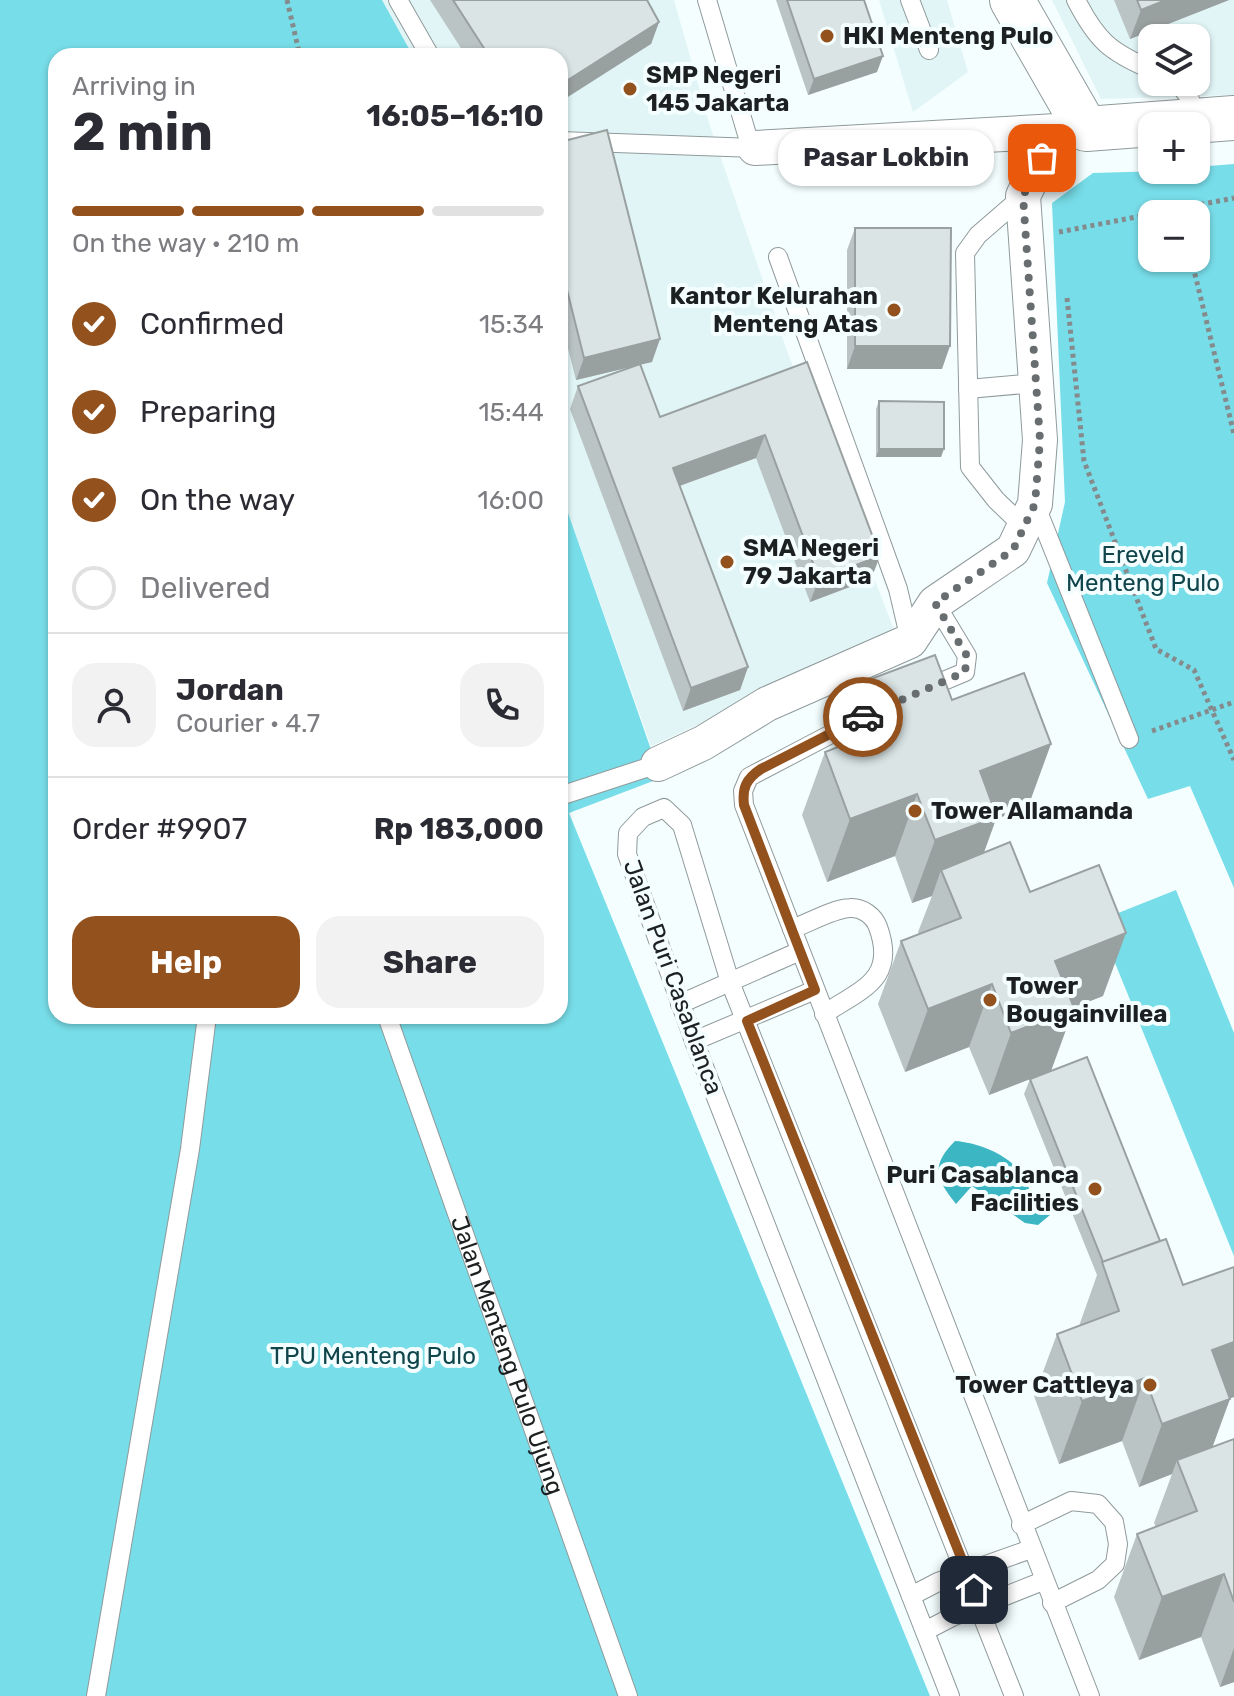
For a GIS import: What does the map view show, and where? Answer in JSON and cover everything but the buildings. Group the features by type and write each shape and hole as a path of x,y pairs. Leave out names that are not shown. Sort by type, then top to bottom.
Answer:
{"street":[{"path":"1012,0 1071,130"},
{"path":"753,148 1216,119"},
{"path":"658,764 703,743 767,704 910,641 935,603 1013,550 1030,515 1040,440 1023,196 1071,130"}],"lane":[{"path":"398,0 425,48"},
{"path":"568,141 753,148 707,0"},
{"path":"910,0 929,50"},
{"path":"1076,0 1093,34 1126,59 1138,64"},
{"path":"1188,96 1216,119"},
{"path":"1023,196 978,235 965,253 970,467 996,500 1030,515 1129,739"},
{"path":"778,257 898,589 910,641"},
{"path":"968,389 1036,383"},
{"path":"935,603 967,656 965,672 893,702 761,769 749,777 743,791 744,805 1021,1525 1090,1696"},
{"path":"568,793 658,764"},
{"name":"Jalan Puri Casablanca","path":"950,1696 694,1041 627,854 628,833 643,817 664,808 682,825 730,982 982,1607 1014,1696"},
{"path":"792,929 850,908 866,911 876,922 885,946 883,969 871,983 824,1014"},
{"path":"680,1004 800,951"},
{"path":"694,1041 815,990"},
{"path":"96,1696 190,1149 206,1024"},
{"name":"Jalan Menteng Pulo Ujung","path":"390,1024 628,1696"},
{"path":"1021,1525 1071,1501 1098,1504 1114,1522 1118,1544 1115,1564 1098,1580 1052,1603"},
{"path":"911,1596 1031,1549"},
{"path":"925,1631 1043,1581"}],"path":[{"path":"287,0 298,48"},
{"path":"1210,204 1234,198"},
{"path":"1061,246 1059,230 1138,217"},
{"path":"1194,272 1234,434"},
{"path":"1066,292 1084,461 1156,649 1194,670 1214,709 1234,760"},
{"path":"1156,730 1234,702"}],"shaded area":[{"path":"382,0 674,0 709,123 787,351 896,635 651,746 568,513 568,48 409,48"},
{"path":"879,0 947,0 968,72 913,112"},
{"path":"1052,0 1234,0 1234,95 1210,96 1210,24 1138,24 1138,96 1201,96 1101,99"},
{"path":"955,1141 978,1145 1012,1163 1027,1182 1030,1193 1054,1200 1050,1215 1038,1225 1025,1223 972,1186 956,1204 940,1180 939,1172 942,1158"}],"green space":[{"name":"TPU Menteng Pulo","path":"0,0 382,0 409,48 48,48 48,1024 568,1024 568,513 661,778 569,813 930,1696 0,1696"},
{"name":"Ereveld Menteng Pulo","path":"1234,164 1234,888 1190,786 1148,799 1047,583 1065,502 1052,203 1093,173 1138,172 1138,184 1210,184 1210,166"},
{"path":"1176,890 1234,1033 1234,1256 1098,921"}],"way so far":[{"path":"863,717 965,672 967,656 935,603 1013,550 1035,504 1040,440 1023,196 1042,158"}],"place":[{"name":"HKI Menteng Pulo","path":"827,36"},
{"name":"SMP Negeri 145 Jakarta","path":"630,89"},
{"name":"Pasar Lokbin","path":"1042,158"},
{"name":"Kantor Kelurahan Menteng Atas","path":"894,310"},
{"name":"SMA Negeri 79 Jakarta","path":"727,562"},
{"name":"Tower Allamanda","path":"915,811"},
{"name":"Tower Bougainvillea","path":"990,1000"},
{"name":"Puri Casablanca Facilities","path":"1095,1189"},
{"name":"Tower Cattleya","path":"1150,1385"}],"route":[{"path":"863,717 761,769 749,777 743,791 744,805 815,990 747,1021 974,1590"}]}
